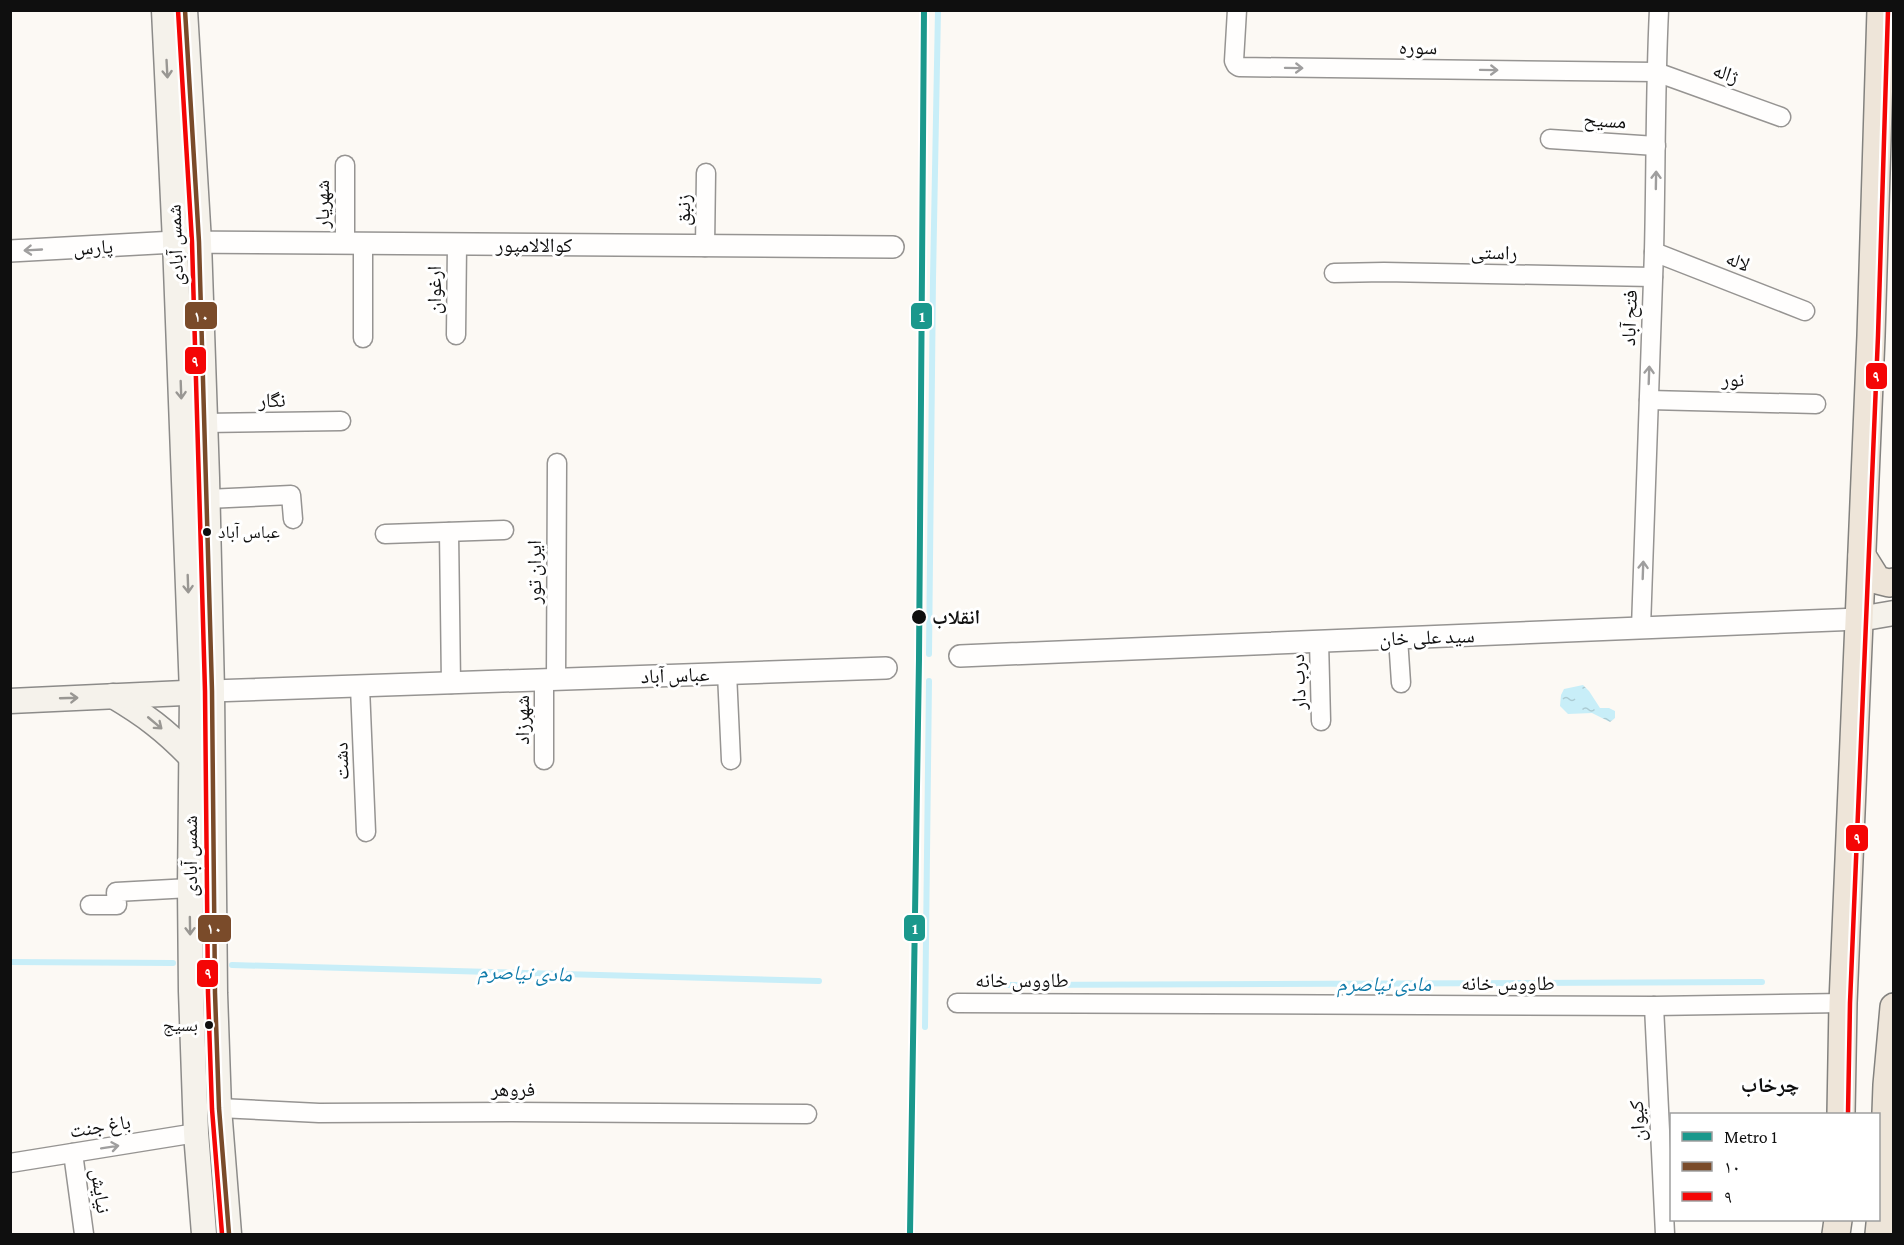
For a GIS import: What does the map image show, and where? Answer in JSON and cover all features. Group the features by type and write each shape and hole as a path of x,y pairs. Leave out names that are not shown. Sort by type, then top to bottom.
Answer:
{"main road":[{"name":"شمس آبادی","path":"164,10 204,423 207,499 202,692 191,757 189,888 196,1133 204,1234"},
{"name":"شمس آبادی","path":"185,10 187,242 202,692 219,1108 229,1234"},
{"path":"1841,1113 1843,1003 1862,556 1881,10"},
{"path":"1862,556 1877,580 1893,582"},
{"name":"سید علی خان","path":"1859,619 1893,614"},
{"name":"عباس آباد","path":"10,700 202,692"},
{"path":"113,696 147,717 191,757"},
{"path":"1879,1234 1893,1007"}],"street":[{"name":"سوره","path":"1237,10 1234,61 1239,67 1656,72"},
{"name":"فتح آباد","path":"1641,628 1654,252 1659,10"},
{"name":"ژاله","path":"1656,72 1781,117"},
{"name":"مسیح","path":"1550,139 1656,146"},
{"name":"شهریار","path":"345,165 354,243"},
{"name":"زنبق","path":"705,247 706,173"},
{"name":"کوالالامپور","path":"187,242 893,247"},
{"name":"پارس","path":"10,251 187,242"},
{"path":"354,243 363,338"},
{"name":"ارغوان","path":"456,335 457,245"},
{"name":"لاله","path":"1654,252 1805,311"},
{"name":"راستی","path":"1334,273 1653,277"},
{"name":"نور","path":"1648,400 1816,404"},
{"name":"نگار","path":"204,423 341,421"},
{"name":"ایران تور","path":"550,680 557,464"},
{"path":"207,499 291,495 292,519"},
{"name":"ایران تور","path":"385,534 504,530"},
{"path":"449,532 451,684"},
{"name":"سید علی خان","path":"960,656 1859,619"},
{"path":"1398,638 1401,683"},
{"name":"درب دار","path":"1319,642 1321,721"},
{"name":"عباس آباد","path":"202,692 886,668"},
{"path":"727,673 731,760"},
{"name":"شهرزاد","path":"544,760 550,680"},
{"name":"دشت","path":"360,687 366,832"},
{"path":"90,905 117,905 116,892 189,888"},
{"name":"طاووس خانه","path":"957,1003 1654,1006 1843,1003"},
{"name":"کیوان","path":"1654,1006 1665,1234"},
{"name":"فروهر","path":"219,1108 319,1113 807,1114"},
{"name":"باغ جنت","path":"10,1163 196,1133"},
{"name":"نیایش","path":"72,1153 84,1234"}],"water":[{"path":"1583,685 1600,708 1615,711 1615,718 1610,722 1592,713 1568,714 1560,706 1564,689"}],"waterway":[{"path":"929,654 938,10"},
{"path":"925,1027 929,681"},
{"name":"مادی نیاصرم","path":"10,962 173,963"},
{"name":"مادی نیاصرم","path":"232,965 819,981"},
{"name":"مادی نیاصرم","path":"1005,985 1762,982"}],"metro line":[{"name":"1","path":"910,1234 919,659 924,10"}],"transit line":[{"name":"۹","path":"178,10 192,242 205,691 208,993 212,1109 222,1234"},
{"name":"۱۰","path":"185,10 199,242 212,691 215,993 219,1108 229,1234"},
{"name":"۹","path":"1848,1113 1850,1003 1878,336 1888,10"}],"place":[{"name":"عباس آباد","path":"207,532"},
{"name":"انقلاب","path":"919,617"},
{"name":"بسیج","path":"209,1025"}],"district":[{"name":"چرخاب","path":"1770,1085"}]}
